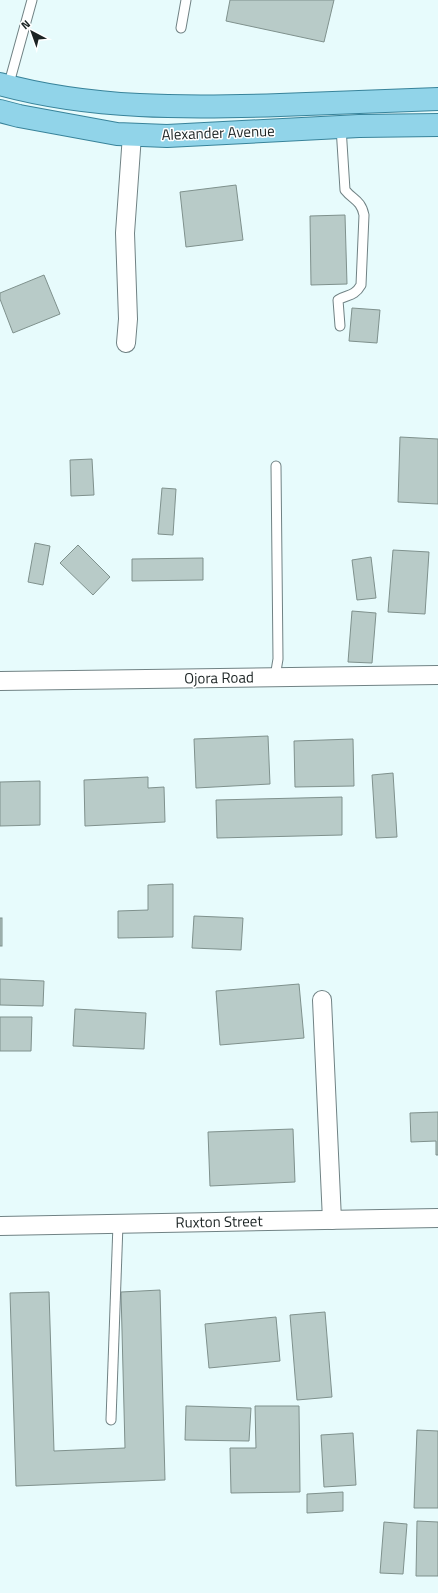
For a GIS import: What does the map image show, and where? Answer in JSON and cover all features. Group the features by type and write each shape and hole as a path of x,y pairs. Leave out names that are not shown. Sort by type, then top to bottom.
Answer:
{"main road":[{"name":"Alexander Avenue","path":"4,85 33,92 98,102 168,107 251,106 438,99"},
{"name":"Alexander Avenue","path":"0,110 67,125 117,134 132,135 174,136 341,127 438,125"}],"street":[{"path":"126,343 128,318 124,233 132,135"},
{"name":"Ojora Road","path":"0,681 438,675"},
{"path":"322,1000 332,1220"},
{"name":"Ruxton Street","path":"0,1226 438,1218"}],"lane":[{"path":"4,85 32,0"},
{"path":"181,28 186,0"},
{"path":"340,326 338,300 345,296 351,296 361,285 364,215 359,201 350,196 345,190 341,127"},
{"path":"275,677 278,659 276,466"},
{"path":"111,1420 118,1224"}],"building":[{"path":"230,0 334,0 324,42 226,21"},
{"path":"236,185 243,240 186,247 180,192"},
{"path":"345,215 347,284 311,285 310,216"},
{"path":"44,275 60,314 13,333 0,299 0,293"},
{"path":"352,308 380,310 377,343 349,341"},
{"path":"400,437 438,439 438,504 398,502"},
{"path":"92,459 94,495 71,496 70,460"},
{"path":"162,488 176,489 173,535 158,534"},
{"path":"35,543 50,546 43,585 28,582"},
{"path":"78,545 110,577 93,595 60,563"},
{"path":"393,550 429,552 425,614 388,612"},
{"path":"371,557 376,598 357,600 352,560"},
{"path":"203,558 203,580 132,581 132,559"},
{"path":"352,611 376,613 372,663 348,662"},
{"path":"268,736 270,784 196,788 194,739"},
{"path":"353,739 354,786 295,787 294,741"},
{"path":"393,773 397,837 376,838 372,775"},
{"path":"148,777 148,788 164,787 165,822 85,826 84,780"},
{"path":"40,781 40,825 0,826 0,782"},
{"path":"342,797 342,835 217,838 216,800"},
{"path":"173,884 173,937 118,938 118,911 148,910 148,885"},
{"path":"194,916 243,918 241,950 192,948"},
{"path":"0,918 2,918 2,946 0,946"},
{"path":"0,979 44,981 43,1006 0,1005"},
{"path":"299,984 304,1038 220,1045 216,991"},
{"path":"75,1009 146,1013 144,1049 73,1046"},
{"path":"0,1017 32,1017 31,1051 0,1051"},
{"path":"438,1112 438,1155 436,1155 436,1141 411,1142 410,1113"},
{"path":"293,1129 295,1182 210,1186 208,1132"},
{"path":"160,1290 165,1480 16,1486 10,1293 49,1292 54,1451 125,1448 121,1292"},
{"path":"325,1312 332,1397 297,1400 290,1315"},
{"path":"276,1317 280,1361 209,1368 205,1324"},
{"path":"186,1406 251,1408 249,1441 185,1440"},
{"path":"255,1406 299,1406 300,1492 231,1493 230,1448 256,1448"},
{"path":"417,1430 438,1431 438,1508 414,1508"},
{"path":"353,1433 356,1485 324,1487 321,1435"},
{"path":"343,1492 343,1511 307,1513 307,1494"},
{"path":"417,1521 438,1522 438,1576 416,1576"},
{"path":"384,1522 407,1524 403,1574 380,1573"}]}
